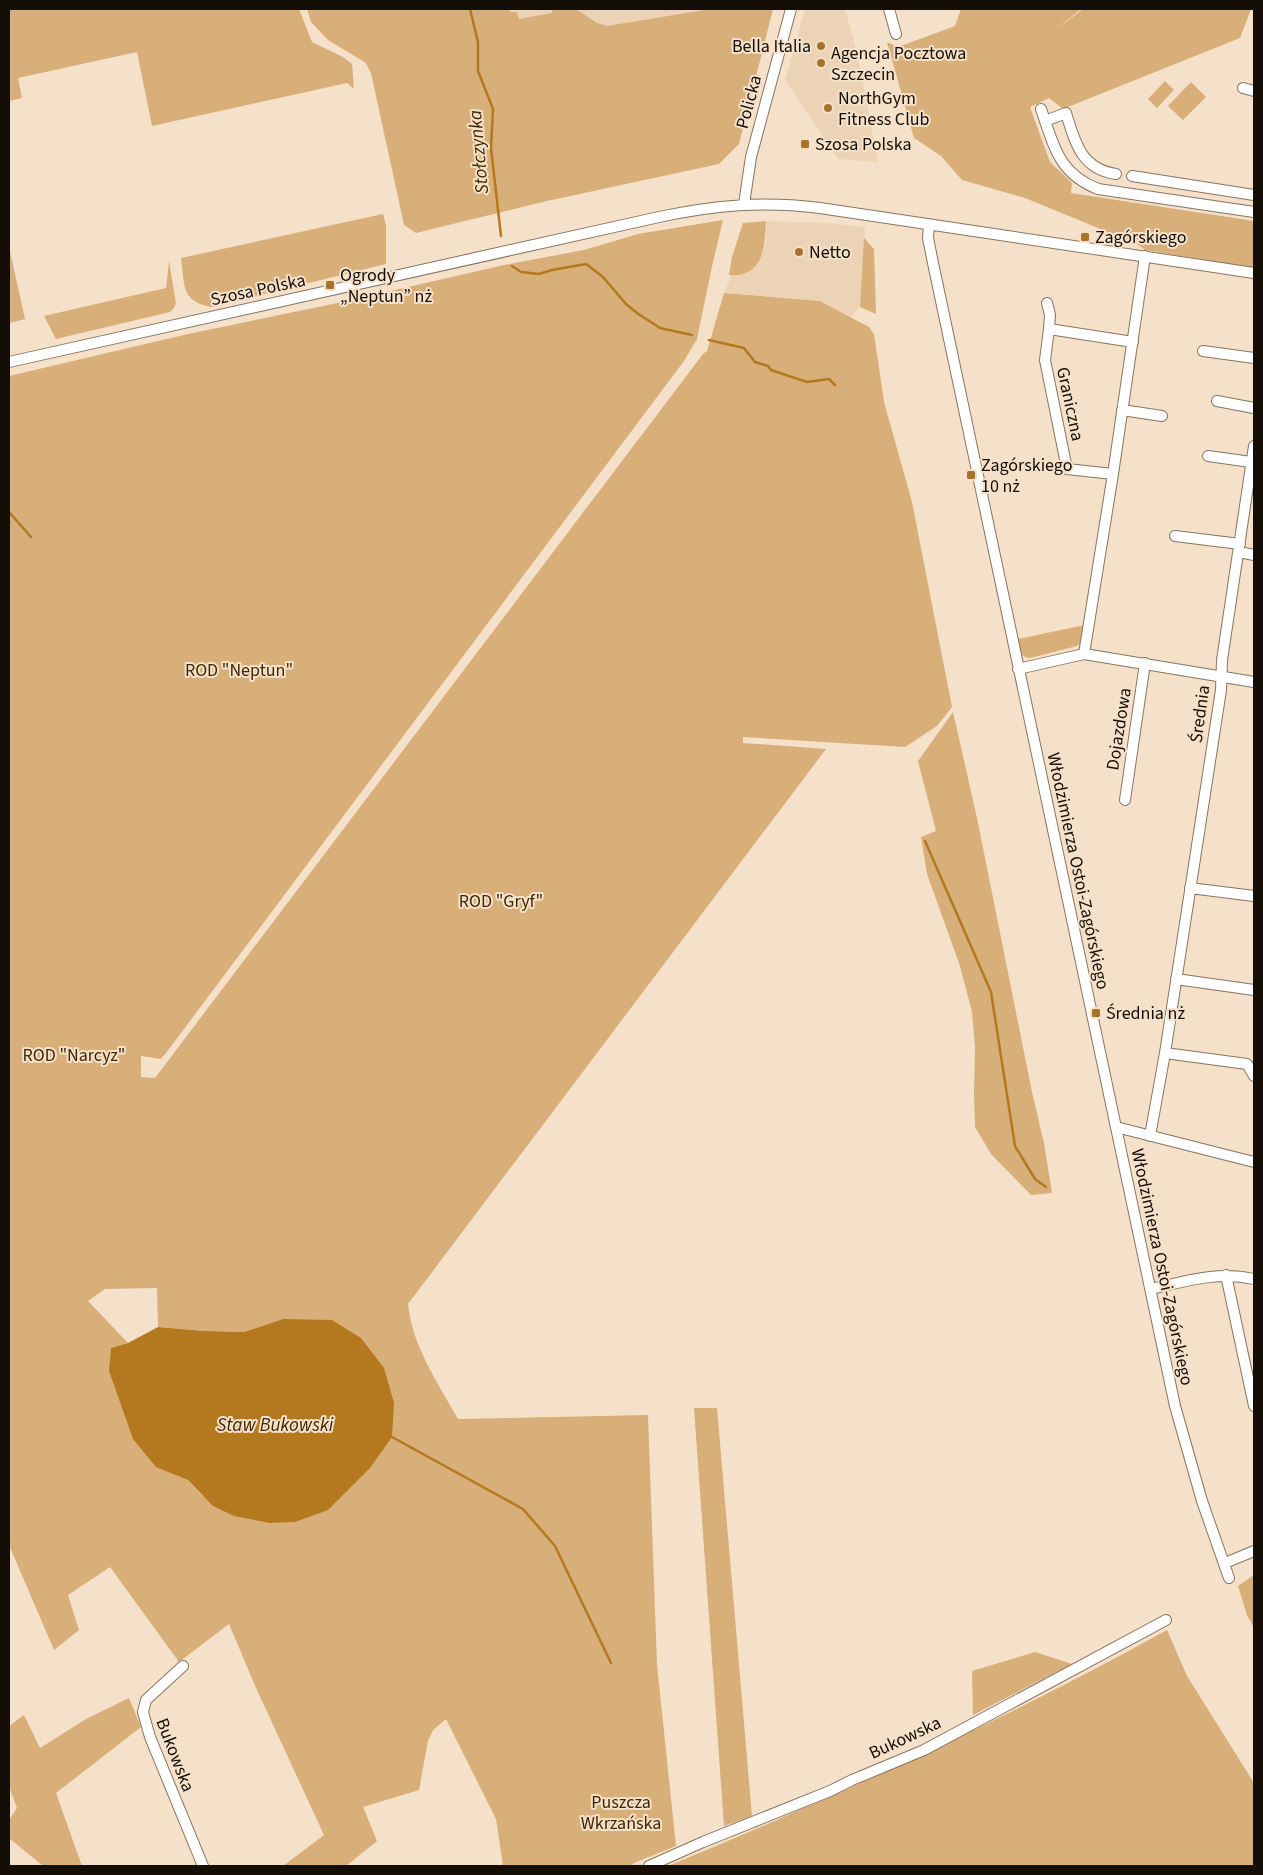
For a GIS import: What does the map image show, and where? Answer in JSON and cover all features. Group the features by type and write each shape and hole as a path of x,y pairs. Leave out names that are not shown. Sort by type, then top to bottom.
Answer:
{"street":[{"name":"Policka","path":"744,204 750,164 791,9"},
{"path":"889,9 896,34"},
{"path":"1244,88 1254,91"},
{"path":"1041,109 1058,155 1073,176 1098,189 1254,212"},
{"path":"1045,121 1066,113 1079,150 1100,171 1116,174"},
{"path":"1136,195 1135,177 1254,195"},
{"path":"1236,209 1239,193"},
{"name":"Szosa Polska","path":"9,362 659,217 706,208 744,204 813,207 1254,273"},
{"name":"Włodzimierza Ostoi-Zagórskiego","path":"929,224 928,238 931,256 1183,1438 1202,1502 1229,1578"},
{"path":"1084,654 1145,256"},
{"name":"Graniczna","path":"1047,304 1050,315 1045,360 1067,469 1113,474"},
{"path":"1049,329 1133,342"},
{"path":"1203,351 1254,358"},
{"path":"1217,401 1254,408"},
{"path":"1122,410 1162,416"},
{"name":"Średnia","path":"1150,1136 1165,1053 1220,699 1222,660 1254,446"},
{"path":"1208,456 1251,462"},
{"path":"1175,536 1239,548 1254,555"},
{"path":"1018,669 1084,654 1254,682"},
{"name":"Dojazdowa","path":"1125,800 1146,663"},
{"path":"1190,888 1254,896"},
{"path":"1176,979 1254,990"},
{"path":"1165,1053 1247,1064 1254,1076"},
{"path":"1116,1127 1254,1162"},
{"path":"1226,1275 1254,1406"},
{"path":"1150,1289 1198,1278 1226,1275 1254,1279"},
{"path":"1225,1563 1254,1551"},
{"name":"Bukowska","path":"649,1866 924,1750 1166,1620"},
{"name":"Bukowska","path":"183,1666 146,1700 143,1712 157,1754 203,1866"}],"shaded area":[{"path":"503,9 773,9 512,53"},
{"path":"805,9 845,9 857,52 878,162 838,159 785,80"},
{"path":"767,221 827,223 865,227 860,307 851,317 820,301 724,293 745,245 766,245"}],"green space":[{"path":"9,9 299,9 312,42 343,57 352,64 354,89 347,83 152,126 137,52 18,78 22,98 9,101"},
{"path":"307,9 508,9 511,12 517,12 519,19 552,13 552,9 576,9 597,23 607,26 711,9 773,9 739,144 719,164 547,201 416,233 404,225 371,73 366,63 328,40 311,22"},
{"path":"961,9 1081,9 1055,30 1083,9 1251,9 1240,38 1063,109 1049,98 1030,107 1050,162 1072,183 1071,193 1254,221 1254,268 1145,250 1137,244 1025,198 962,180 941,156 914,138 887,42 898,47 955,26"},
{"path":"1165,81 1174,90 1157,108 1148,99"},
{"path":"1191,82 1206,97 1183,120 1168,106"},
{"path":"383,214 386,225 386,264 211,307 194,300 186,290 181,258"},
{"path":"723,220 697,339 684,361 166,1053 161,1059 141,1056 141,1077 155,1078 707,351 724,293 820,301 869,327 874,334 884,402 912,502 952,707 937,726 905,747 743,737 743,743 826,749 408,1304 410,1320 420,1349 434,1378 458,1419 648,1415 657,1665 676,1846 634,1863 631,1866 503,1866 496,1819 446,1719 433,1730 428,1741 419,1790 363,1807 377,1841 346,1866 283,1866 324,1835 257,1690 229,1624 179,1662 110,1567 68,1595 79,1630 54,1650 9,1545 9,376 188,334 347,301 504,265 584,250 638,234","holes":["157,1288 158,1327 244,1332 283,1319 203,1496 188,1480 156,1466 111,1348 128,1343 88,1301 105,1289"]},
{"path":"766,221 765,241 760,259 749,271 740,275 729,275 732,257 743,223"},
{"path":"864,238 874,249 876,314 860,307"},
{"path":"9,247 25,319 9,323"},
{"path":"169,261 176,303 170,312 56,339 44,316 166,288"},
{"path":"1085,625 1081,643 1077,646 1030,658 1022,655 1018,639"},
{"path":"953,712 977,818 1044,1143 1052,1193 1031,1195 991,1154 975,1127 975,1047 972,1012 960,966 927,874 921,837 936,831 918,761"},
{"path":"694,1408 717,1408 752,1816 724,1826"},
{"path":"1254,1575 1254,1628 1247,1615 1238,1586"},
{"path":"1167,1630 1187,1676 1254,1783 1254,1866 668,1866 795,1812 921,1755 1045,1695"},
{"path":"1035,1652 1072,1664 973,1715 972,1671"},
{"path":"129,1698 141,1727 56,1793 82,1866 43,1866 9,1838 9,1820 17,1808 9,1786 9,1726 24,1715 40,1748 86,1719"}],"water":[{"name":"Staw Bukowski","path":"283,1319 332,1320 361,1338 384,1368 394,1403 392,1437 370,1468 328,1510 295,1522 270,1523 234,1516 213,1506 188,1480 156,1467 133,1439 109,1371 111,1348 128,1343 158,1327 244,1332"}],"waterway":[{"name":"Stołczynka","path":"470,9 478,42 478,71 493,109 491,148 501,236"},
{"name":"Stołczynka","path":"512,266 521,272 539,274 586,264 603,277 626,304 637,313 660,328 692,335"},
{"name":"Stołczynka","path":"709,340 744,348 755,362 768,366 771,370 807,382 829,379 835,385"},
{"path":"9,512 31,537"},
{"path":"925,841 991,992 1015,1146 1035,1179 1046,1187"},
{"path":"392,1437 523,1509 555,1546 611,1663"}],"place":[{"name":"Bella Italia","path":"821,46"},
{"name":"Agencja Pocztowa Szczecin","path":"821,63"},
{"name":"NorthGym Fitness Club","path":"828,108"},
{"name":"Szosa Polska","path":"805,144"},
{"name":"Zagórskiego","path":"1085,237"},
{"name":"Netto","path":"799,252"},
{"name":"Ogrody „Neptun” nż","path":"330,285"},
{"name":"Zagórskiego 10 nż","path":"971,475"},
{"name":"Średnia nż","path":"1096,1013"}],"park label":[{"name":"ROD \"Neptun\"","path":"239,670"},
{"name":"ROD \"Gryf\"","path":"501,901"},
{"name":"ROD \"Narcyz\"","path":"74,1055"},
{"name":"Puszcza Wkrzańska","path":"621,1812"}]}
